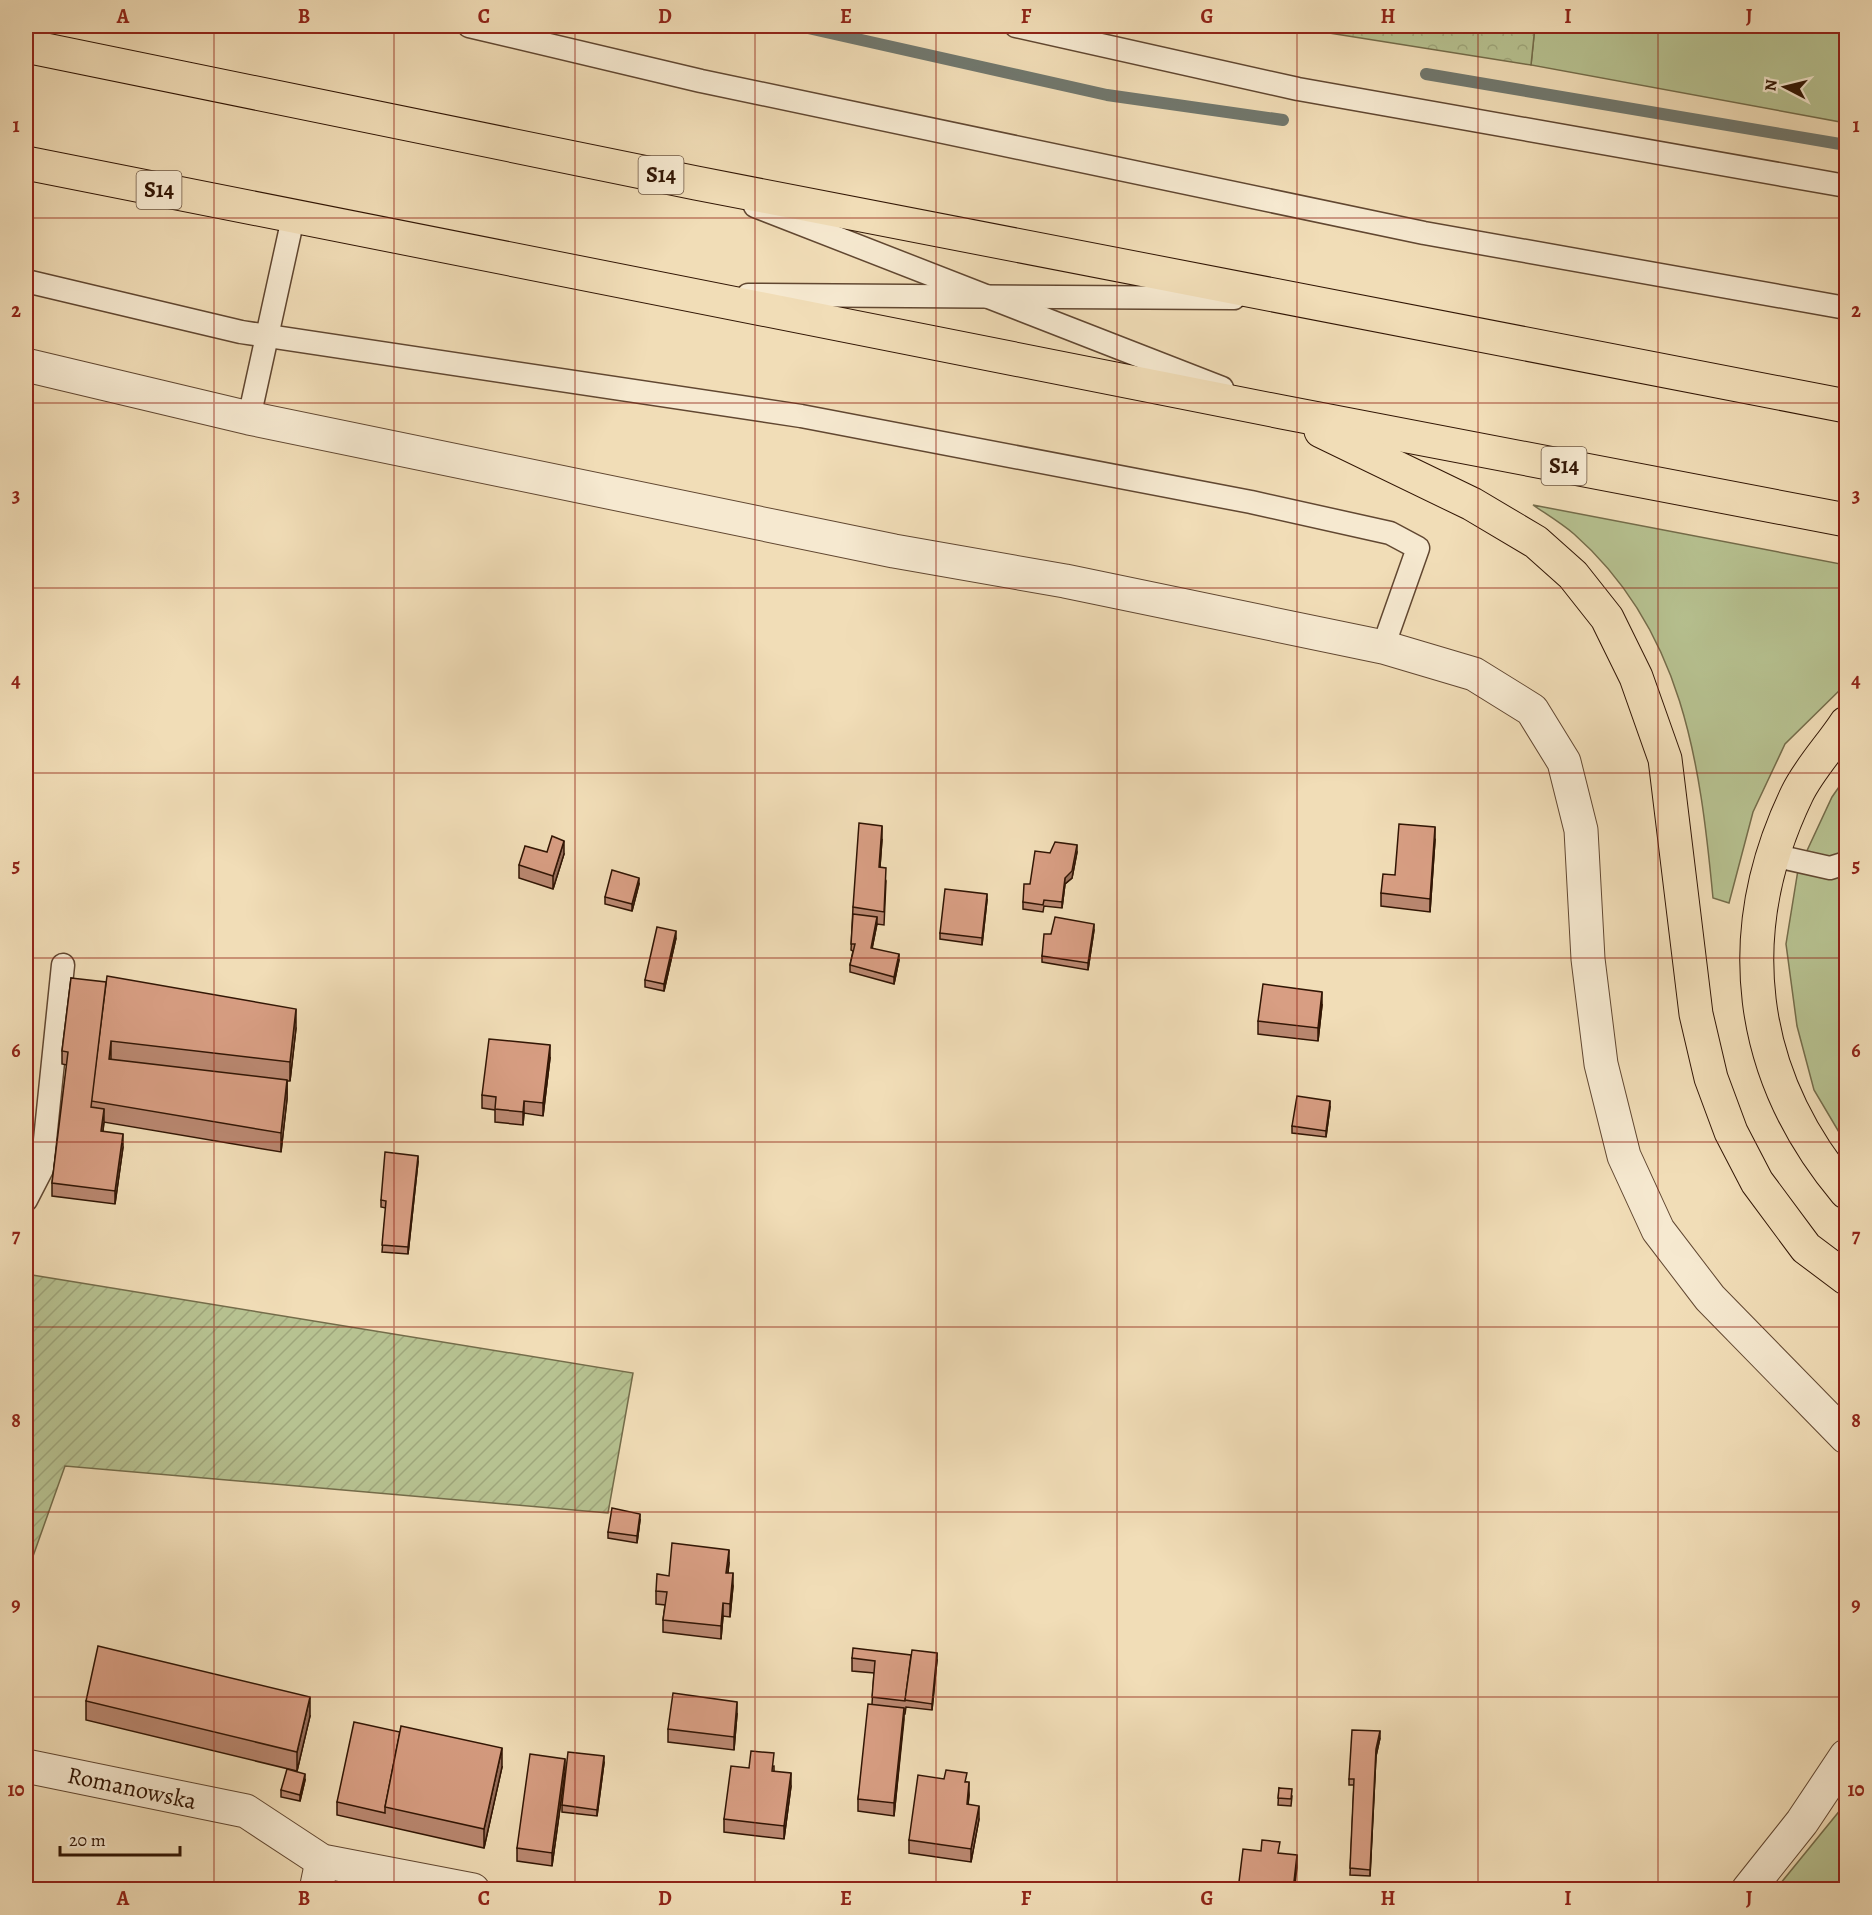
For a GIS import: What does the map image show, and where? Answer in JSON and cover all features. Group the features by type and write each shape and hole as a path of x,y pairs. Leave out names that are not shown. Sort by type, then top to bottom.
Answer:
{"highway":[{"name":"S14","path":"26,46 696,183 1846,406"},
{"name":"S14","path":"26,163 293,218 1282,412 1846,520"},
{"path":"1282,412 1472,504 1536,542 1573,575 1607,618 1636,677 1665,759 1696,1014 1711,1078 1731,1132 1757,1182 1806,1248 1846,1278"},
{"path":"1846,723 1798,792 1772,855 1759,919 1755,982 1765,1040 1781,1087 1808,1139 1846,1192"}],"street":[{"path":"26,365 249,418 894,551 1065,581 1383,646 1474,674 1532,710 1564,762 1581,830 1588,959 1601,1064 1623,1156 1659,1230 1710,1298 1846,1437"},
{"path":"1748,1890 1802,1822 1846,1756"},
{"name":"Romanowska","path":"26,1766 246,1811 319,1875 473,1890"}],"lane":[{"path":"468,26 701,81 1424,233 1846,308"},
{"path":"1016,26 1298,89 1846,186"},
{"path":"696,183 1282,412"},
{"path":"249,418 293,218"},
{"path":"26,281 267,336 801,416 1251,502 1390,533 1418,548 1383,646"},
{"path":"684,294 1298,299"},
{"path":"1772,855 1830,868 1846,863"},
{"path":"26,1200 42,1170 63,965"}],"green space":[{"path":"1285,26 1535,26 1531,65"},
{"path":"1535,26 1846,26 1846,123 1531,65"},
{"path":"1533,505 1846,565 1846,684 1785,744 1753,812 1729,903 1713,898 1701,797 1692,748 1680,701 1662,656 1640,612 1611,572 1574,534"},
{"path":"1846,777 1846,1144 1814,1090 1797,1026 1786,944 1798,870 1832,797"},
{"path":"26,1274 633,1373 608,1513 65,1466 26,1576"},
{"path":"1846,1800 1846,1889 1776,1889 1841,1809"}],"building":[{"path":"859,823 882,826 879,867 886,868 884,912 853,907"},
{"path":"1399,824 1435,827 1430,899 1381,893 1383,874 1395,875"},
{"path":"552,836 564,841 553,876 519,865 525,846 547,852"},
{"path":"1055,842 1077,845 1072,871 1065,878 1062,902 1044,900 1043,905 1023,902 1024,884 1030,884 1035,851 1050,853"},
{"path":"612,870 639,878 632,904 605,897"},
{"path":"945,889 987,894 982,938 940,933"},
{"path":"853,914 877,917 871,948 899,954 894,977 850,965 855,944 851,944"},
{"path":"1055,917 1094,924 1088,963 1042,956 1044,934 1051,934"},
{"path":"657,927 676,931 664,984 645,980"},
{"path":"107,976 296,1009 290,1062 111,1041 109,1059 287,1080 281,1133 91,1101"},
{"path":"71,978 106,982 91,1107 104,1109 101,1131 123,1134 115,1191 52,1183 68,1052 62,1051"},
{"path":"1263,984 1322,992 1318,1028 1258,1021"},
{"path":"489,1039 550,1045 543,1103 524,1101 523,1112 495,1109 496,1097 482,1095"},
{"path":"1297,1096 1330,1101 1326,1131 1292,1126"},
{"path":"385,1152 418,1156 408,1247 382,1245 386,1201 381,1200"},
{"path":"612,1508 640,1514 637,1536 608,1532"},
{"path":"672,1543 729,1550 726,1573 733,1573 730,1604 723,1603 721,1626 663,1620 667,1592 656,1591 657,1574 669,1576"},
{"path":"98,1646 310,1697 297,1752 86,1701"},
{"path":"853,1648 911,1655 905,1701 872,1697 875,1661 852,1658"},
{"path":"912,1650 937,1653 932,1704 905,1700"},
{"path":"673,1693 737,1702 734,1737 668,1729"},
{"path":"868,1704 904,1708 894,1803 858,1799"},
{"path":"354,1722 400,1732 385,1813 337,1802"},
{"path":"401,1726 502,1748 484,1829 385,1807"},
{"path":"1352,1730 1380,1731 1376,1749 1370,1870 1350,1868 1354,1779 1349,1779"},
{"path":"751,1751 774,1753 772,1771 791,1773 784,1826 724,1819 731,1766 749,1768"},
{"path":"568,1752 604,1756 597,1810 562,1805"},
{"path":"530,1754 565,1759 552,1853 517,1848"},
{"path":"287,1769 305,1774 300,1795 281,1790"},
{"path":"946,1770 967,1773 965,1782 969,1782 967,1804 979,1806 971,1849 909,1840 918,1775 944,1779"},
{"path":"1279,1788 1292,1789 1291,1799 1278,1798"},
{"path":"1262,1840 1280,1842 1278,1853 1297,1855 1293,1890 1238,1890 1243,1849 1261,1851"}],"waterway":[{"path":"799,26 1107,95 1283,120"},
{"path":"1426,74 1846,145"}]}
